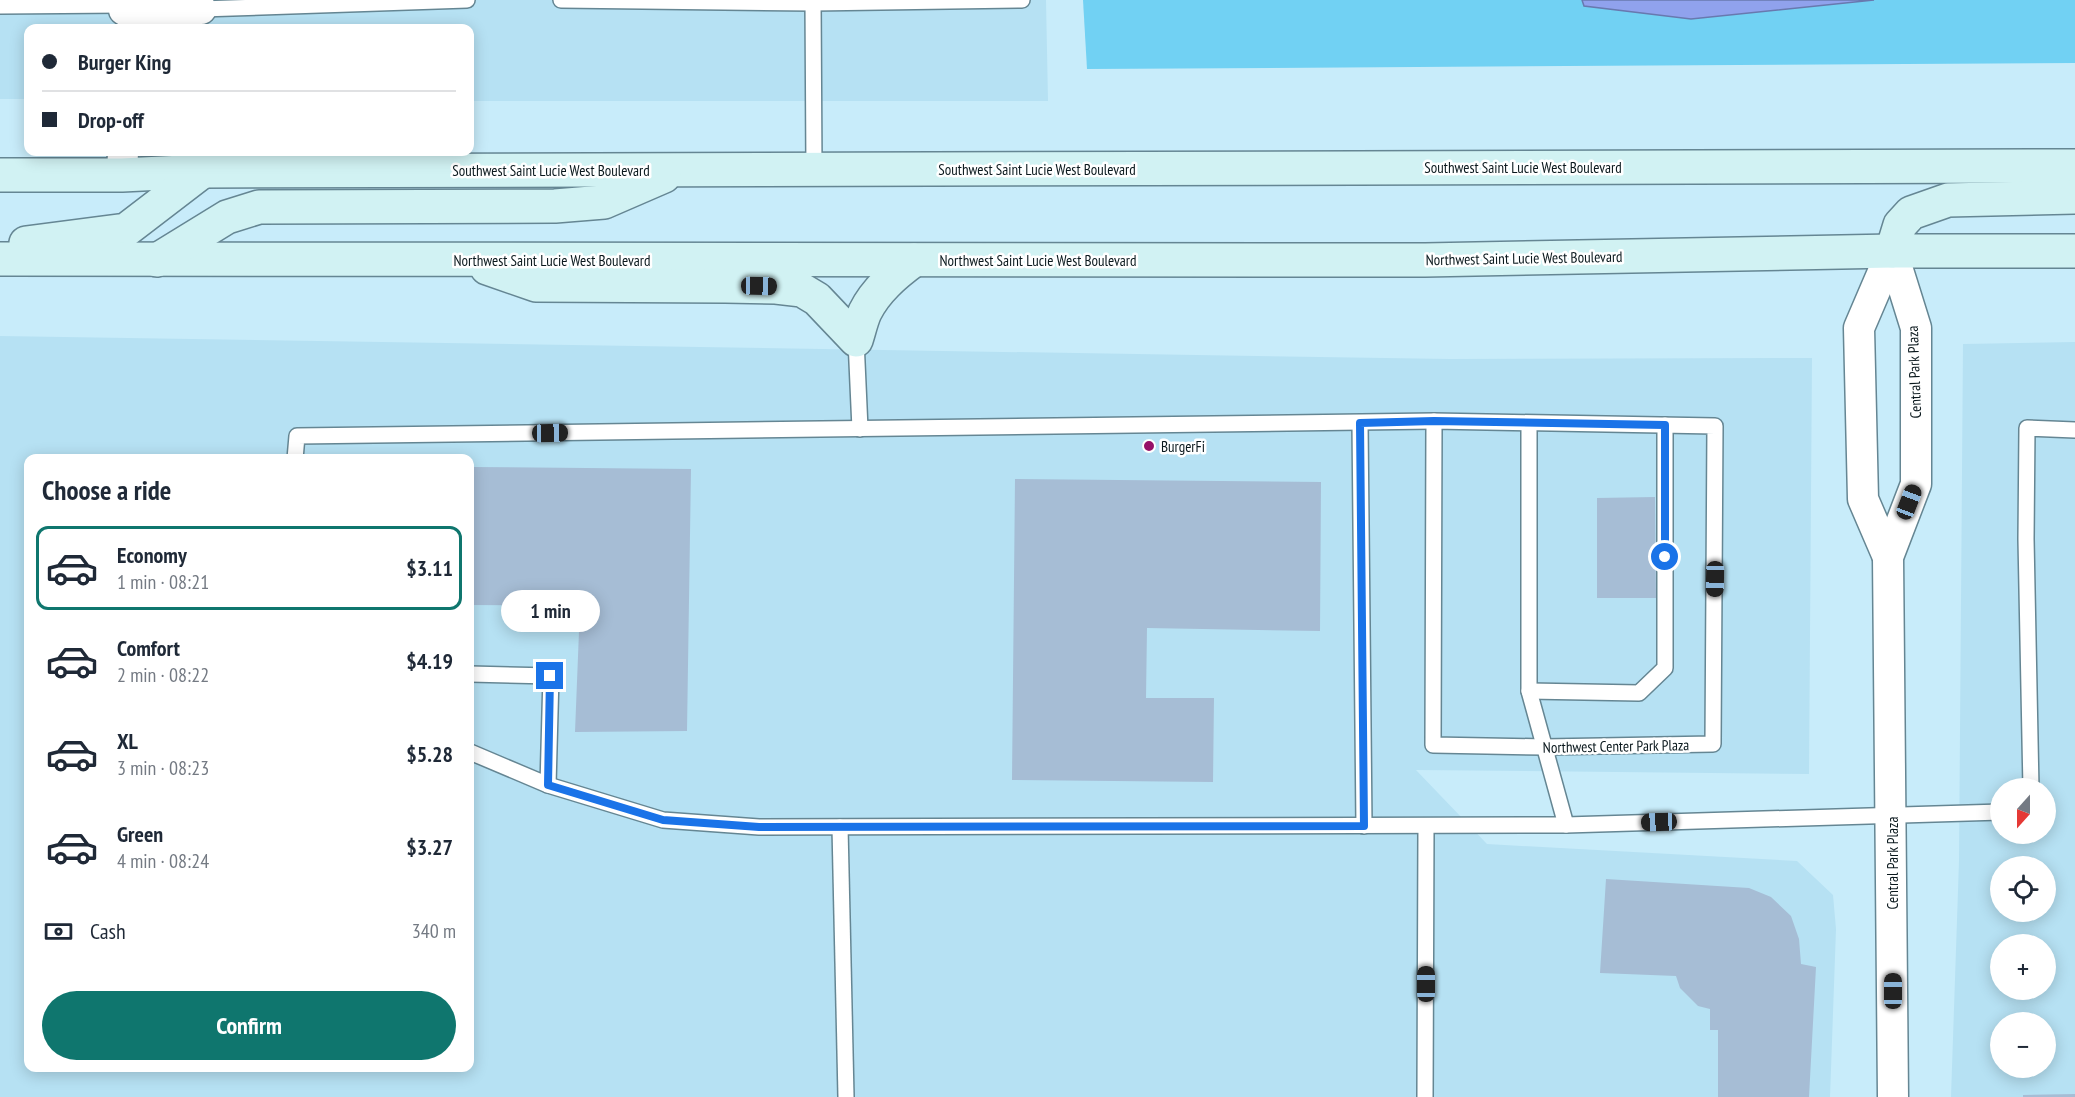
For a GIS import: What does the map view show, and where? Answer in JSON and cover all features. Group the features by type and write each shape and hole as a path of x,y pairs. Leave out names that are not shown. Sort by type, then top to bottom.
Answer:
{"main road":[{"name":"Southwest Saint Lucie West Boulevard","path":"0,175 122,163 203,161 678,170 2075,166"},
{"path":"0,246 126,230 203,161"},
{"path":"157,260 227,217 259,207 555,206 604,202 678,170"},
{"path":"1892,251 1900,225 1911,213 1948,200 2075,197"},
{"name":"Northwest Saint Lucie West Boulevard","path":"0,260 1425,260 1892,251 2075,251"},
{"path":"463,260 536,285 725,286 802,290 817,299 856,340 866,312 878,292 895,274 915,260"}],"street":[{"path":"124,11 201,12"},
{"name":"Central Park Plaza","path":"1888,557 1863,499 1859,328 1892,251"},
{"name":"Central Park Plaza","path":"1892,251 1916,328 1916,484 1888,557 1893,1097"}],"lane":[{"path":"561,0 813,2 1022,0"},
{"path":"201,12 466,1"},
{"path":"813,2 814,170"},
{"path":"0,6 124,11"},
{"path":"856,340 860,429"},
{"path":"295,454 297,436 1434,421"},
{"name":"Northwest Center Park Plaza","path":"1434,421 1529,424 1715,426 1713,744 1545,747 1433,745 1434,421"},
{"path":"1360,423 1364,826"},
{"path":"1529,424 1529,691 1566,825"},
{"path":"1529,691 1640,693 1665,668 1665,425"},
{"path":"2031,778 2026,538 2027,428 2075,430"},
{"path":"474,674 550,676 548,785"},
{"path":"474,754 548,785 663,820 759,827 1566,825 1990,812"},
{"path":"1425,1097 1426,826"},
{"path":"840,827 846,1097"}],"shaded area":[{"path":"0,0 1046,0 1048,101 474,101 474,24 24,24 24,99 0,99"},
{"path":"1083,0 2075,0 2075,63 1087,69"},
{"path":"1582,0 1874,0 1691,19 1584,6"},
{"path":"0,336 1450,359 1812,358 1809,774 1416,770 1487,844 1797,861 1833,895 1836,929 1830,1097 0,1097"},
{"path":"2075,342 2075,1097 1951,1097 1959,861 1963,344"}],"building":[{"path":"474,467 691,469 687,731 575,732 580,606 474,605"},
{"path":"1015,479 1321,482 1320,631 1147,628 1146,698 1214,698 1213,782 1012,780"},
{"path":"1655,497 1656,598 1597,598 1597,498"},
{"path":"1606,879 1749,888 1771,897 1791,916 1799,939 1801,964 1816,967 1809,1097 1718,1097 1718,1030 1710,1030 1710,1009 1698,1006 1680,988 1676,976 1600,973"},
{"path":"2075,1094 2075,1097 2023,1097 2023,1095"}],"place":[{"name":"BurgerFi","path":"1149,446"}],"route":[{"path":"550,676 548,785 663,820 759,827 1364,826 1360,423 1434,421 1665,425 1665,557"}]}
